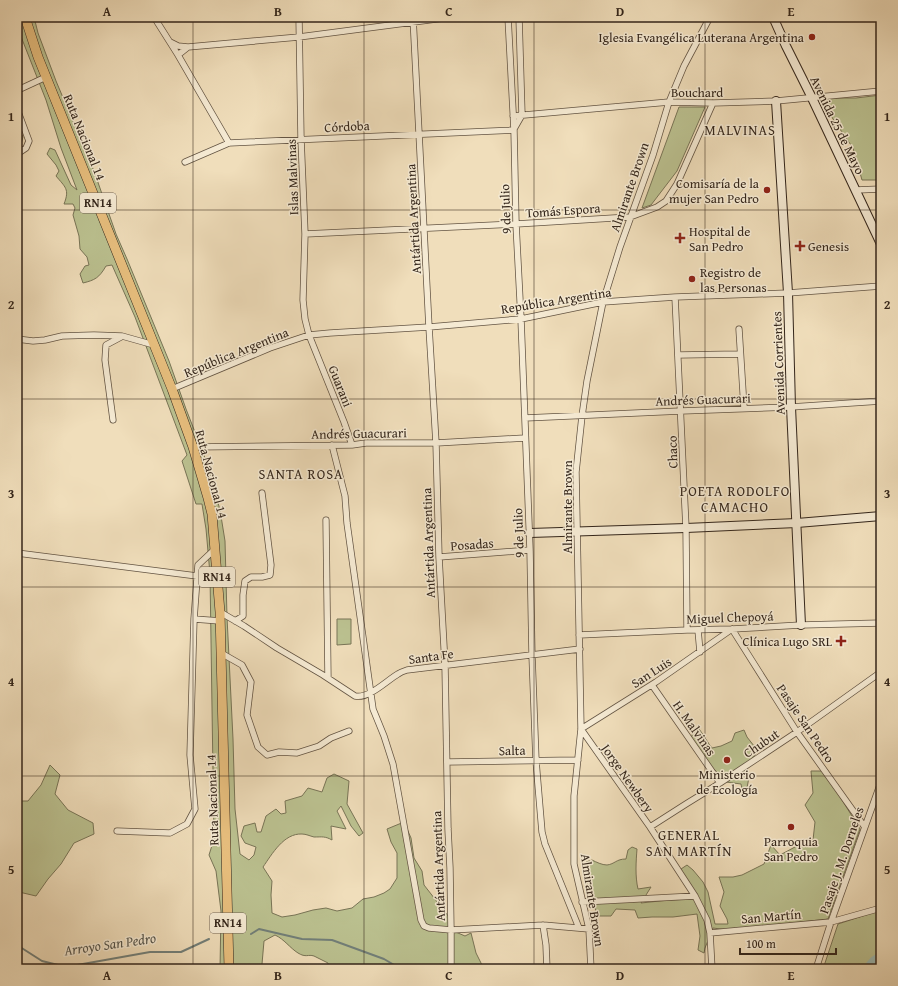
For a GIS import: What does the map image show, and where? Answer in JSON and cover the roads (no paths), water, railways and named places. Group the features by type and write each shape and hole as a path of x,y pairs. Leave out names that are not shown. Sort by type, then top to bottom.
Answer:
{"highway":[{"name":"Ruta Nacional 14","path":"25,17 38,57 172,389 211,509 220,617 229,969"}],"main road":[{"name":"Avenida 25 de Mayo","path":"774,17 786,46 881,244"},
{"name":"Avenida Corrientes","path":"776,101 788,293 791,407 801,625"},
{"path":"530,533 797,523 881,516"}],"street":[{"path":"154,17 229,143"},
{"name":"Islas Malvinas","path":"299,17 301,139 305,234 303,300 305,319 309,335"},
{"path":"170,42 178,46 188,47 299,37 413,19 452,17"},
{"name":"9 de Julio","path":"508,17 514,130 516,224 522,319 525,438 530,533 532,655 536,761 542,832 545,844 579,928"},
{"name":"9 de Julio","path":"514,130 522,115 519,17"},
{"name":"Almirante Brown","path":"591,969 588,929 574,864 574,796 580,729 580,649 576,472 582,416 587,381 603,302 620,247 653,155 669,102 684,66 710,17"},
{"name":"Antártida Argentina","path":"413,19 436,443 439,557 445,665 451,930 543,925 588,929"},
{"path":"178,55 188,47"},
{"path":"17,91 46,77"},
{"name":"Bouchard","path":"513,116 669,102 713,103 776,101 881,91"},
{"name":"Tomás Espora","path":"305,234 630,217 657,207 666,201 677,184 713,103"},
{"path":"17,109 29,140 26,148 17,154"},
{"name":"Córdoba","path":"185,162 229,143 514,130"},
{"path":"856,190 881,189"},
{"name":"República Argentina","path":"172,389 270,348 309,335 522,319 603,302 675,297 788,293 881,286"},
{"name":"Chaco","path":"675,297 686,528 687,630"},
{"path":"739,329 744,408"},
{"name":"Guarani","path":"309,335 352,445"},
{"path":"17,339 32,341 62,336 122,336 155,345"},
{"path":"113,420 105,360 106,345 122,336"},
{"path":"678,356 740,354"},
{"name":"Andrés Guacurari","path":"525,418 791,407 881,401"},
{"name":"Andrés Guacurari","path":"192,447 436,443 525,438"},
{"path":"332,445 345,496 347,523 373,709 393,764 421,920 424,926 429,928 451,930 451,969"},
{"path":"235,621 243,616 244,581 251,577 270,575 272,565 262,493"},
{"path":"326,520 328,678"},
{"path":"117,831 170,833 187,824 195,809 190,755 194,619 197,576 198,564 215,549"},
{"name":"Posadas","path":"439,557 530,550"},
{"path":"17,553 197,576"},
{"path":"194,619 220,617"},
{"name":"Santa Fe","path":"220,617 235,621 244,626 355,696 360,697 407,670 580,649"},
{"name":"Miguel Chepoyá","path":"579,634 881,623"},
{"name":"San Luis","path":"580,729 652,685 732,629"},
{"name":"Pasaje San Pedro","path":"732,629 797,732 864,826"},
{"path":"698,630 700,652"},
{"path":"221,653 242,665 251,682 247,714 258,747 267,755 279,752 296,753 319,746 331,738 349,731"},
{"name":"Chubut","path":"650,827 797,732 881,672"},
{"name":"H. Malvinas","path":"652,685 720,783"},
{"name":"Jorge Newbery","path":"580,729 650,827 695,896 707,920 710,933 712,969"},
{"name":"Salta","path":"447,762 578,760"},
{"name":"Pasaje J. M. Dorneles","path":"816,969 864,826 881,782"},
{"path":"582,902 695,896"},
{"name":"San Martín","path":"710,933 831,922 881,908"},
{"path":"543,925 547,969"}],"waterway":[{"name":"Arroyo San Pedro","path":"251,934 259,929 302,939 332,940 384,959 401,969"},
{"name":"Arroyo San Pedro","path":"17,945 42,961 66,967 150,952 181,952 209,939"},
{"name":"Arroyo San Pedro","path":"869,969 881,958"}],"place":[{"name":"Iglesia Evangélica Luterana Argentina","path":"812,37"},
{"name":"Comisaría de la mujer San Pedro","path":"767,190"},
{"name":"Hospital de San Pedro","path":"680,238"},
{"name":"Genesis","path":"800,246"},
{"name":"Registro de las Personas","path":"692,279"},
{"name":"Clínica Lugo SRL","path":"841,641"},
{"name":"Ministerio de Ecología","path":"727,760"},
{"name":"Parroquia San Pedro","path":"791,827"}],"district":[{"name":"MALVINAS","path":"740,130"},
{"name":"SANTA ROSA","path":"301,474"},
{"name":"POETA RODOLFO CAMACHO","path":"735,500"},
{"name":"GENERAL SAN MARTÍN","path":"689,844"}]}
